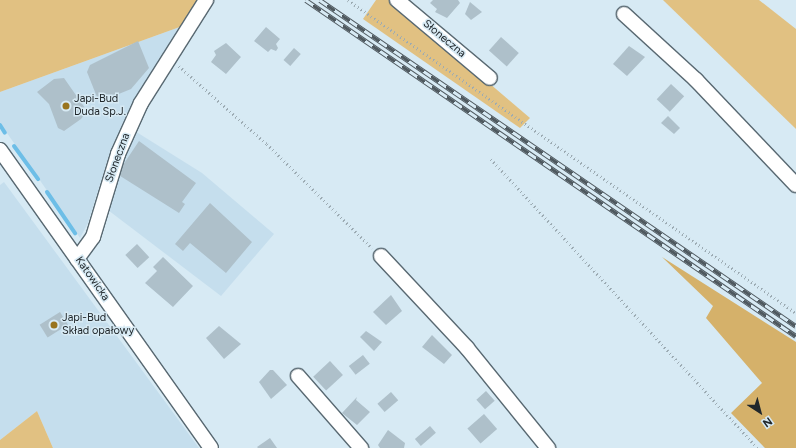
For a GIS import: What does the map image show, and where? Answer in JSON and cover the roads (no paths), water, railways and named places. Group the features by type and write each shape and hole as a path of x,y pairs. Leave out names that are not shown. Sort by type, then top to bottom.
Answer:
{"street":[{"name":"Słoneczna","path":"77,259 93,237 127,134 141,103 206,0"},
{"name":"Słoneczna","path":"397,0 490,78"},
{"path":"624,14 696,80 796,184"},
{"name":"Katowicka","path":"0,150 211,448"},
{"path":"381,256 467,348 548,448"},
{"path":"298,376 361,448"}],"waterway":[{"path":"0,125 5,133"},
{"path":"14,146 38,179"},
{"path":"47,192 75,233"}],"railway":[{"path":"306,0 796,336"},
{"path":"320,0 796,326"}],"place":[{"name":"Japi-Bud Duda Sp.J.","path":"66,106"},
{"name":"Japi-Bud Skład opałowy","path":"54,325"}]}
